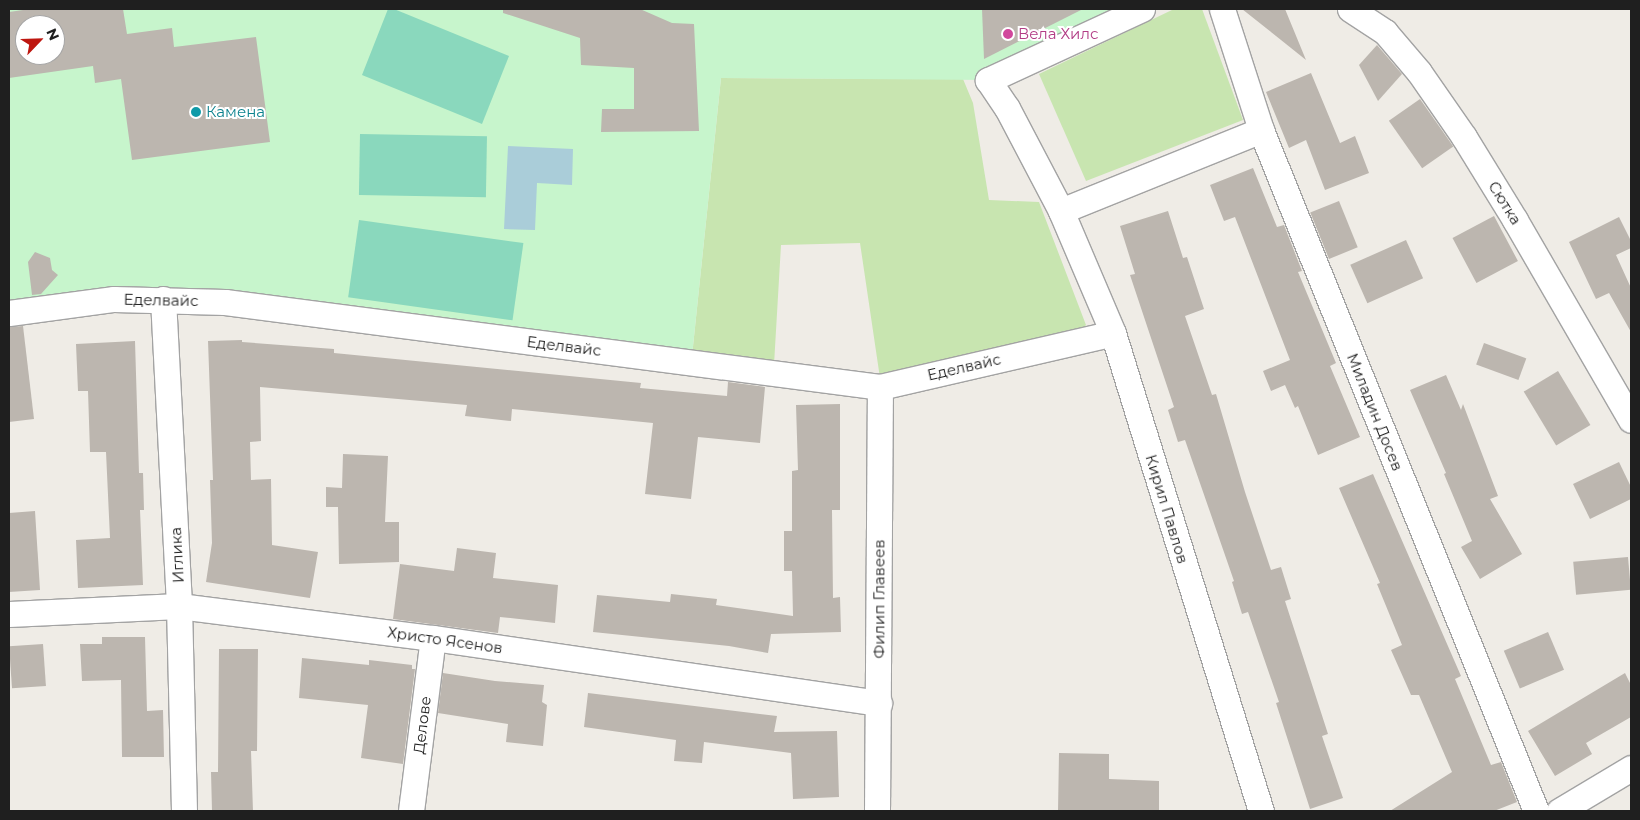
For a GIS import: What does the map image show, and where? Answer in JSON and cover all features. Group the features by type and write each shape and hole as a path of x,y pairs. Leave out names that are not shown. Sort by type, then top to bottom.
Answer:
{"street":[{"name":"Кирил Павлов","path":"1142,9 988,80 1007,108 1061,211 1113,333 1261,811"},
{"name":"Миладин Досев","path":"1222,9 1261,130 1536,811"},
{"name":"Сютка","path":"1350,9 1385,32 1419,72 1458,129 1515,220 1631,420"},
{"path":"1061,211 1261,130"},
{"name":"Еделвайс","path":"9,312 114,299 225,302 880,387 1113,333"},
{"name":"Иглика","path":"163,300 179,606 184,811"},
{"name":"Филип Главеев","path":"877,811 880,387"},
{"name":"Христо Ясенов","path":"9,614 179,606 433,638 879,703"},
{"name":"Делове","path":"411,811 433,638"},
{"path":"1558,811 1631,768"}],"green space":[{"path":"9,9 1142,9 988,80 721,78 692,356 249,298 9,305"},
{"path":"388,9 394,9 509,56 482,124 362,75"},
{"path":"1174,9 1202,9 1243,120 1086,181 1039,74"},
{"path":"721,78 963,79 973,103 989,200 1039,202 1086,325 1074,340 880,378 860,243 781,245 774,365 692,356"},
{"path":"360,134 487,136 486,197 359,195"},
{"path":"359,220 523,243 513,320 348,297"}],"water":[{"path":"508,146 573,149 572,185 537,183 535,230 504,229"}],"building":[{"name":"Камена","path":"30,9 123,9 127,34 172,28 174,47 256,37 270,142 132,160 121,79 95,83 93,66 9,78 9,12"},
{"path":"503,9 640,9 672,23 694,24 699,131 601,132 602,109 634,109 634,68 581,65 580,38 503,13"},
{"name":"Вела Хилс","path":"982,9 1083,9 984,59"},
{"path":"1242,9 1285,9 1306,60 1276,36"},
{"path":"1377,45 1402,74 1378,101 1359,65"},
{"path":"1311,73 1340,143 1355,136 1369,173 1325,190 1306,140 1289,148 1266,92"},
{"path":"1420,99 1453,147 1422,168 1389,121"},
{"path":"1253,168 1277,227 1284,225 1302,271 1298,272 1336,363 1330,366 1360,437 1318,455 1298,406 1295,408 1285,385 1271,391 1263,371 1290,360 1235,217 1224,221 1210,185"},
{"path":"1339,201 1358,247 1329,259 1310,213"},
{"path":"1168,211 1183,258 1187,257 1204,309 1185,316 1212,395 1216,394 1245,492 1271,570 1281,567 1291,599 1285,601 1328,734 1322,736 1343,798 1310,809 1276,703 1279,702 1248,612 1242,614 1232,582 1234,581 1185,440 1178,442 1168,410 1174,407 1130,275 1135,274 1120,226"},
{"path":"1494,216 1518,261 1476,283 1453,238"},
{"path":"1619,217 1631,241 1631,248 1616,255 1631,288 1631,332 1609,293 1596,299 1569,242"},
{"path":"1406,240 1423,278 1367,303 1350,265"},
{"path":"35,252 50,258 52,270 58,275 41,294 32,295 28,262"},
{"path":"23,326 34,419 9,422 9,327"},
{"path":"242,340 242,342 334,349 334,353 641,383 640,388 727,396 728,382 765,387 760,443 698,437 691,499 645,494 653,423 512,409 511,421 465,416 467,405 260,387 261,441 250,442 251,480 271,479 272,545 318,552 310,598 206,582 212,543 210,480 213,480 208,341"},
{"path":"135,341 139,473 143,473 144,510 140,510 143,585 78,588 76,540 110,538 106,452 90,452 88,391 78,391 76,344"},
{"path":"1484,343 1526,358 1518,380 1476,365"},
{"path":"1558,371 1590,425 1556,446 1524,392"},
{"path":"1446,375 1461,410 1463,404 1498,496 1490,499 1522,554 1480,579 1461,547 1472,541 1444,474 1446,473 1410,390"},
{"path":"840,404 840,510 832,510 833,598 840,597 841,632 771,634 768,653 729,646 593,632 597,595 670,602 671,594 717,599 716,605 793,616 792,571 784,571 784,531 792,531 792,471 798,470 796,405"},
{"path":"343,454 388,456 385,522 399,522 399,562 339,564 338,507 326,507 326,487 342,488"},
{"path":"1619,462 1631,487 1631,499 1590,519 1573,484"},
{"path":"1373,474 1461,676 1455,679 1491,765 1501,762 1517,802 1494,811 1390,811 1452,772 1419,695 1411,695 1391,650 1402,645 1377,584 1380,583 1339,488"},
{"path":"35,511 40,590 9,592 9,513"},
{"path":"457,548 496,553 493,578 558,585 555,623 500,617 498,633 393,619 400,564 454,571"},
{"path":"1628,557 1631,590 1576,595 1573,562"},
{"path":"1548,632 1564,670 1520,688 1504,651"},
{"path":"102,637 145,637 147,711 163,710 164,757 122,757 121,680 82,681 80,644 102,644"},
{"path":"43,644 46,686 12,688 9,646"},
{"path":"219,649 258,649 257,751 251,751 253,811 212,811 211,772 218,772"},
{"path":"302,658 369,665 369,660 412,665 412,669 415,669 403,764 361,758 368,705 299,698"},
{"path":"443,673 495,681 544,685 542,702 547,705 543,746 506,742 508,724 438,713"},
{"path":"1625,673 1631,685 1631,717 1586,743 1592,754 1555,776 1528,731"},
{"path":"588,693 777,716 774,732 837,731 839,797 793,799 791,753 704,742 702,763 674,761 676,740 584,727"},
{"path":"1059,753 1109,754 1109,779 1159,781 1159,811 1058,811"}],"place":[{"name":"Вела Хилс","path":"1008,34"},
{"name":"Камена","path":"196,112"}]}
